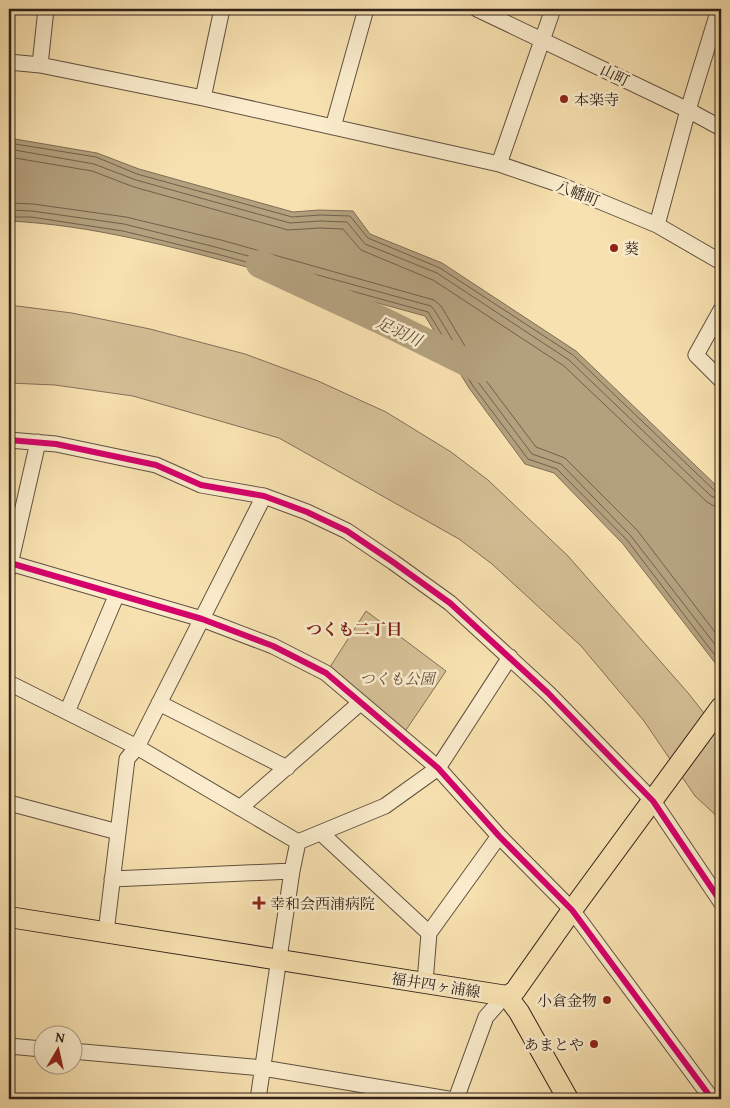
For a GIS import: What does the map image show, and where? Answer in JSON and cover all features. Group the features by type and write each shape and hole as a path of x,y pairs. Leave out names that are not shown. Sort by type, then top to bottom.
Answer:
{"main road":[{"path":"568,1099 520,1012 507,996 515,991 721,706"},
{"name":"福井四ヶ浦線","path":"9,917 507,996"}],"street":[{"path":"40,65 46,9"},
{"path":"203,98 222,9"},
{"path":"333,127 366,9"},
{"name":"山町","path":"477,9 543,39 721,128"},
{"path":"499,164 553,9"},
{"path":"657,225 688,110 719,9"},
{"name":"八幡町","path":"9,62 40,65 203,98 499,164 558,184 657,225 721,262"},
{"path":"721,310 696,355 721,380"},
{"path":"9,440 56,444 156,466 201,485 264,496 308,512 354,536 450,603 510,657 656,796 721,902"},
{"path":"38,442 9,566 117,594 202,619 274,646 326,673 438,768 499,836 572,910 712,1099"},
{"path":"106,932 127,759 137,747 264,496"},
{"path":"67,712 117,594"},
{"path":"298,842 385,806 438,768 510,657"},
{"path":"11,689 67,712 137,747 298,842"},
{"path":"159,703 287,768"},
{"path":"240,808 360,703"},
{"path":"9,803 118,832"},
{"path":"321,833 429,934"},
{"path":"425,982 429,934 499,836"},
{"path":"258,1099 298,842"},
{"path":"112,879 292,871"},
{"path":"456,1099 486,1016 500,1000 507,996"},
{"path":"9,1046 32,1047"},
{"path":"82,1052 263,1068 448,1099"}],"green space":[{"path":"9,305 72,313 150,329 245,354 318,381 386,412 451,452 488,480 568,556 689,694 721,735 721,820 695,796 644,721 581,646 492,564 459,539 279,438 133,396 55,385 9,383"},
{"name":"つくも公園","path":"366,611 446,671 404,733 330,667"}],"water":[{"path":"9,138 97,153 139,169 293,212 319,210 353,211 370,234 442,263 576,351 721,490 721,657 716,664 623,544 554,473 525,464 469,388 425,316 133,238 71,227 9,221"}],"waterway":[{"name":"足羽川","path":"260,264 480,369"}],"cycle path":[{"path":"9,440 56,444 156,465 201,485 264,496 307,512 347,531 450,603 548,693 653,801 721,902"},
{"path":"10,563 202,619 273,646 326,673 438,768 499,836 572,910 712,1099"}],"place":[{"name":"本楽寺","path":"564,99"},
{"name":"葵","path":"614,248"},
{"name":"幸和会西浦病院","path":"259,903"},
{"name":"小倉金物","path":"607,1000"},
{"name":"あまとや","path":"594,1044"}],"district":[{"name":"つくも二丁目","path":"354,629"}]}
